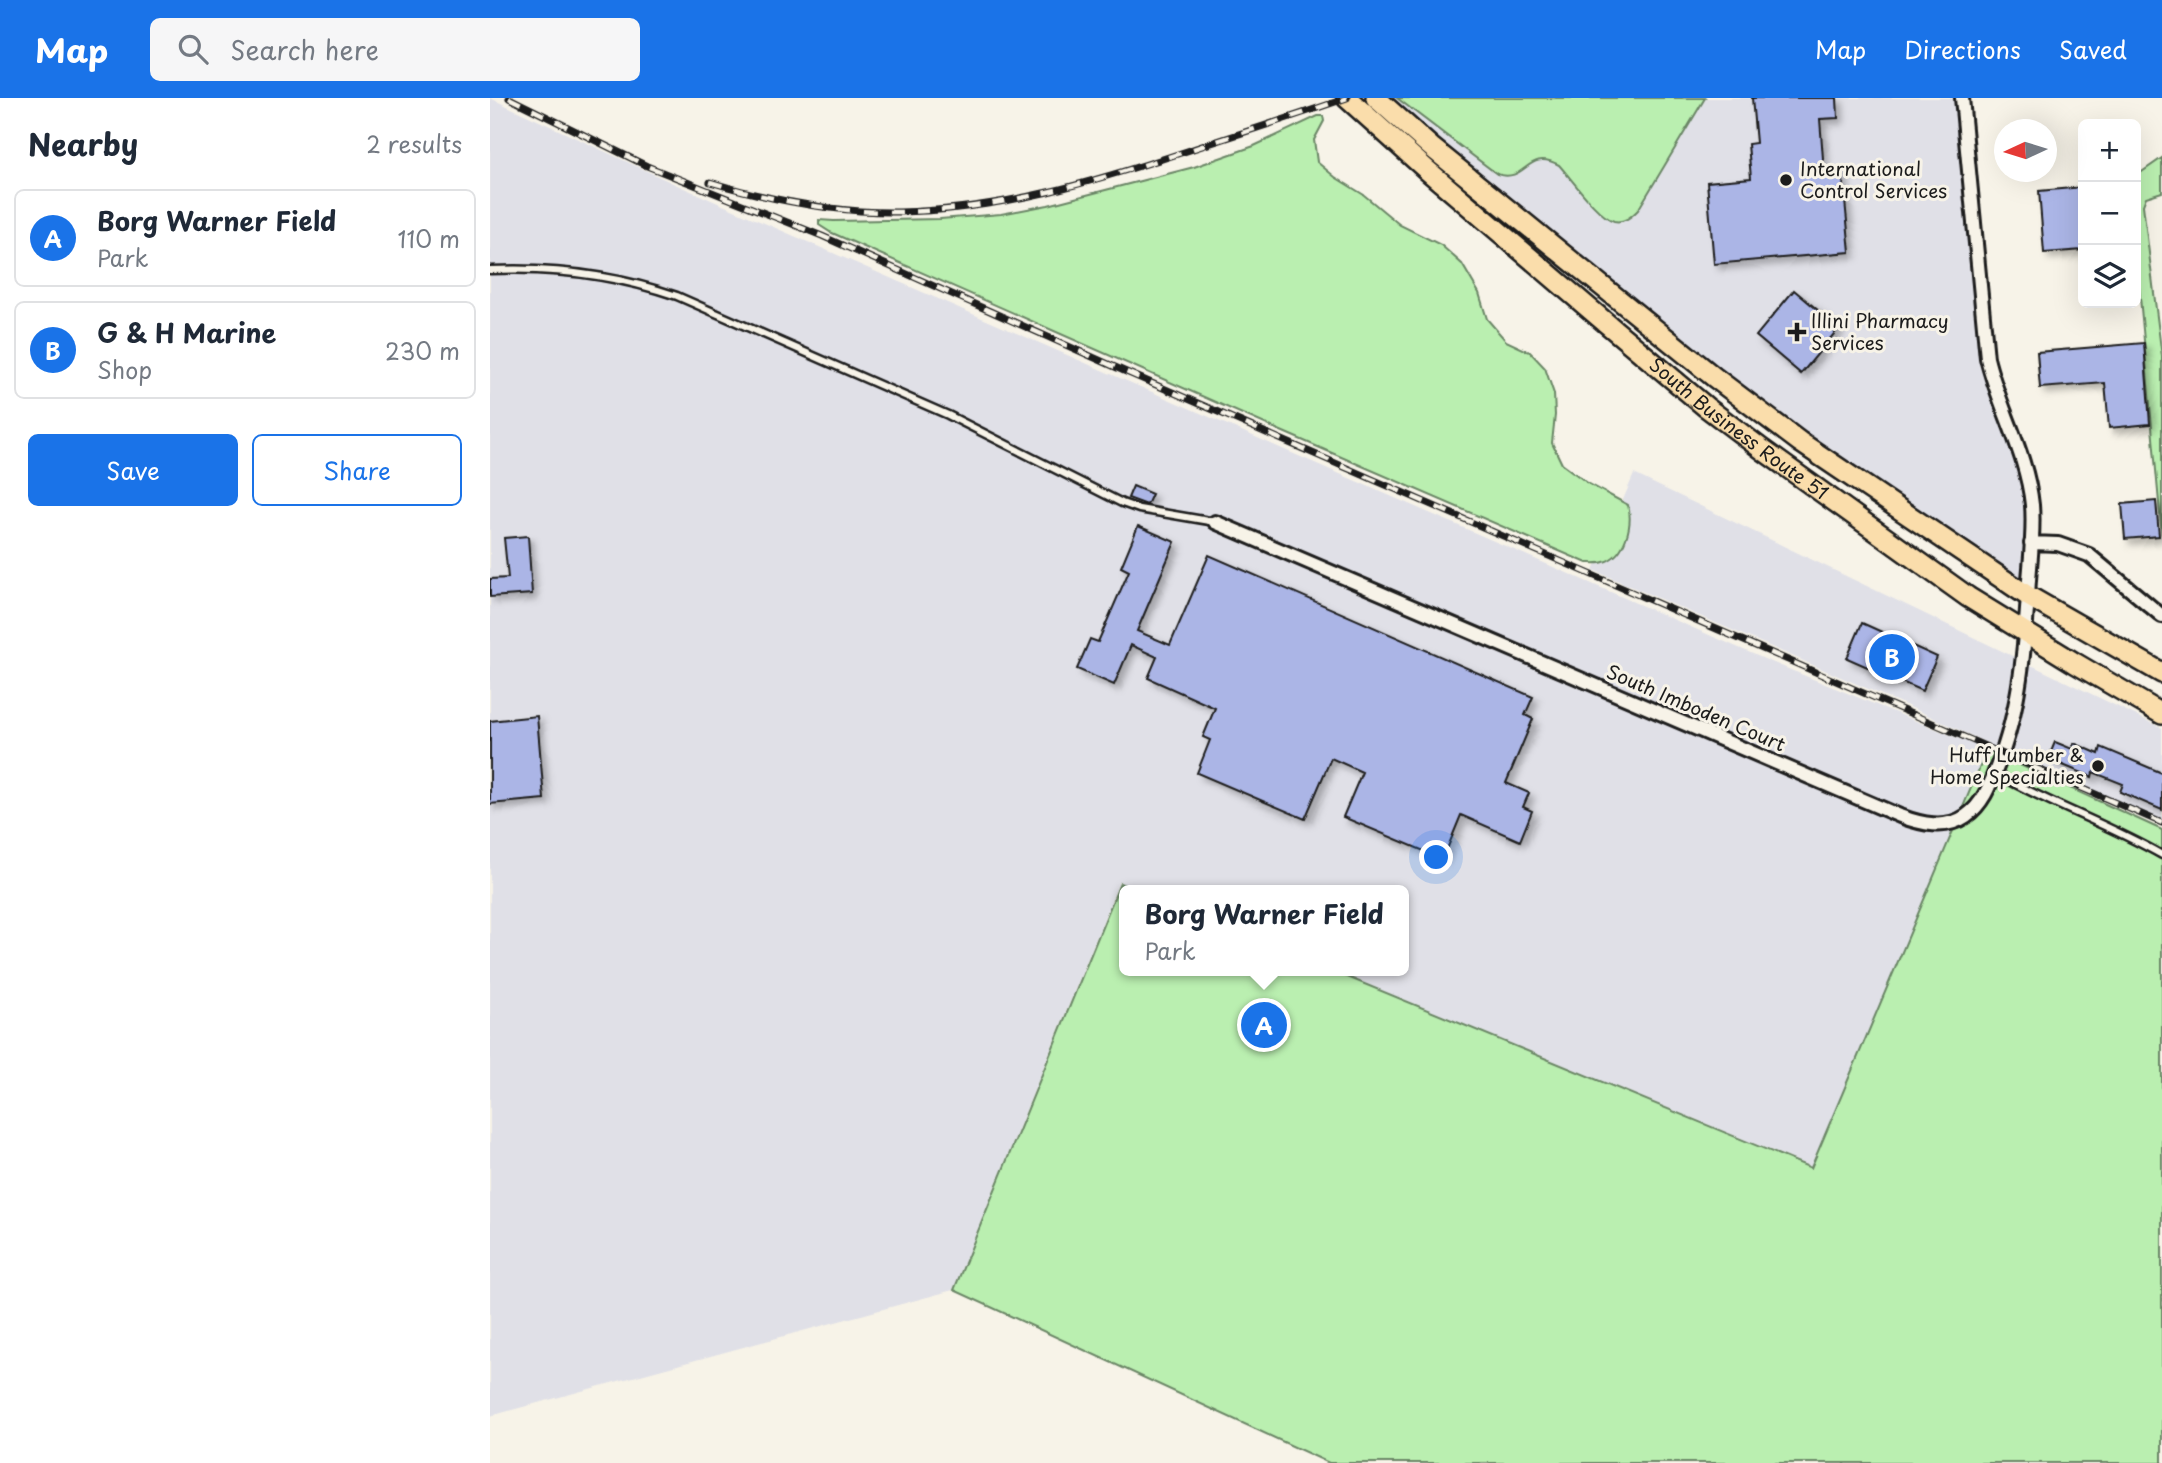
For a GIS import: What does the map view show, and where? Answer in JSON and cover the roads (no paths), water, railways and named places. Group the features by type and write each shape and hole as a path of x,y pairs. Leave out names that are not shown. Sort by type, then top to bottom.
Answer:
{"main road":[{"name":"South Business Route 51","path":"1347,98 1427,170 1706,407 1902,551 1968,597 2027,614 2162,673"},
{"name":"South Business Route 51","path":"1376,98 1431,147 1724,385 2162,713"}],"street":[{"name":"South Imboden Court","path":"1215,522 1918,823 1943,824 1965,816 1978,805 1989,789 2018,701 2027,614 2032,507 2027,477 1986,358 1962,98"},
{"path":"2031,543 2058,544 2090,555 2162,616"}],"lane":[{"path":"490,270 528,268 603,275 677,296 948,415 1122,503 1146,511 1215,522"},
{"path":"1995,773 2021,788 2130,836 2162,855"}],"railway":[{"path":"509,98 647,166 822,236 1124,371 2162,823"},
{"path":"710,182 780,200 827,208 899,212 974,206 1047,192 1118,173 1347,98"}],"place":[{"name":"International Control Services","path":"1786,180"},
{"name":"Illini Pharmacy Services","path":"1797,332"},
{"name":"G & H Marine","path":"1892,657"},
{"name":"Huff Lumber & Home Specialties","path":"2098,766"},
{"name":"Borg Warner Field","path":"1264,1025"}]}
